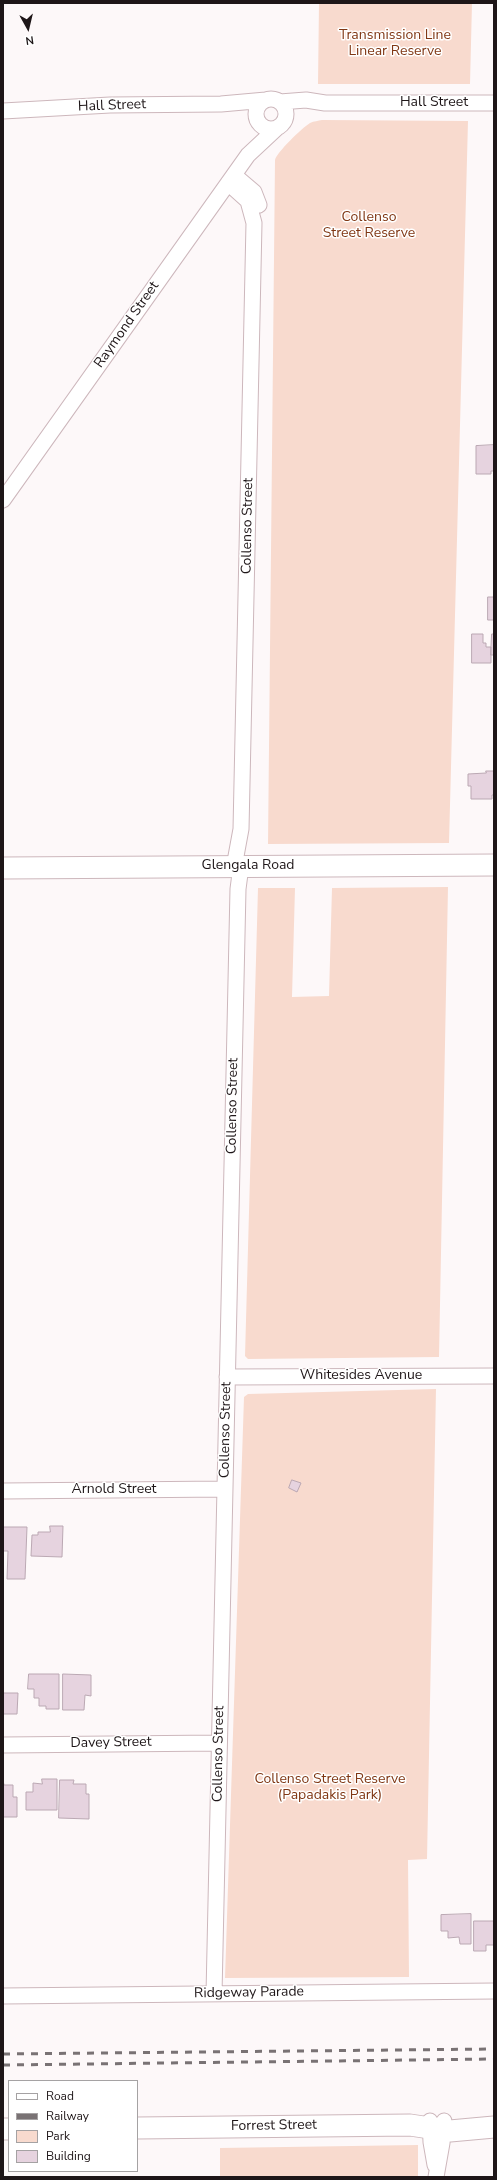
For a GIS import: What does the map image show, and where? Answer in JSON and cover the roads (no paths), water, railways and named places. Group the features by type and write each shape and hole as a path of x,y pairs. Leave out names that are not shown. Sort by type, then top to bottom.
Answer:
{"street":[{"name":"Hall Street","path":"3,111 110,105 221,104 306,100 325,103 494,103"},
{"path":"273,101 286,109 282,122 269,128 258,118 259,105 273,101"},
{"name":"Hall Street","path":"282,122 307,107 325,103"},
{"name":"Hall Street","path":"221,104 258,118"},
{"name":"Raymond Street","path":"252,151 258,118"},
{"name":"Raymond Street","path":"3,500 231,179 252,151 282,122"},
{"name":"Collenso Street","path":"214,1994 224,1490 238,889 241,829 254,223 259,210 258,197 249,186 231,179"},
{"name":"Glengala Road","path":"3,868 494,865"},
{"name":"Whitesides Avenue","path":"227,1377 494,1376"},
{"name":"Arnold Street","path":"3,1491 224,1490"},
{"name":"Davey Street","path":"3,1744 219,1743"},
{"name":"Ridgeway Parade","path":"3,1996 494,1991"},
{"name":"Forrest Street","path":"431,2125 467,2118 494,2120"},
{"path":"431,2125 436,2174"},
{"name":"Forrest Street","path":"138,2128 431,2125 494,2128"}],"railway":[{"path":"3,2054 494,2049"},
{"path":"3,2065 494,2059"}],"park label":[{"name":"Transmission Line Linear Reserve","path":"395,44"},
{"name":"Collenso Street Reserve","path":"369,226"},
{"name":"Collenso Street Reserve (Papadakis Park)","path":"330,1788"}]}
